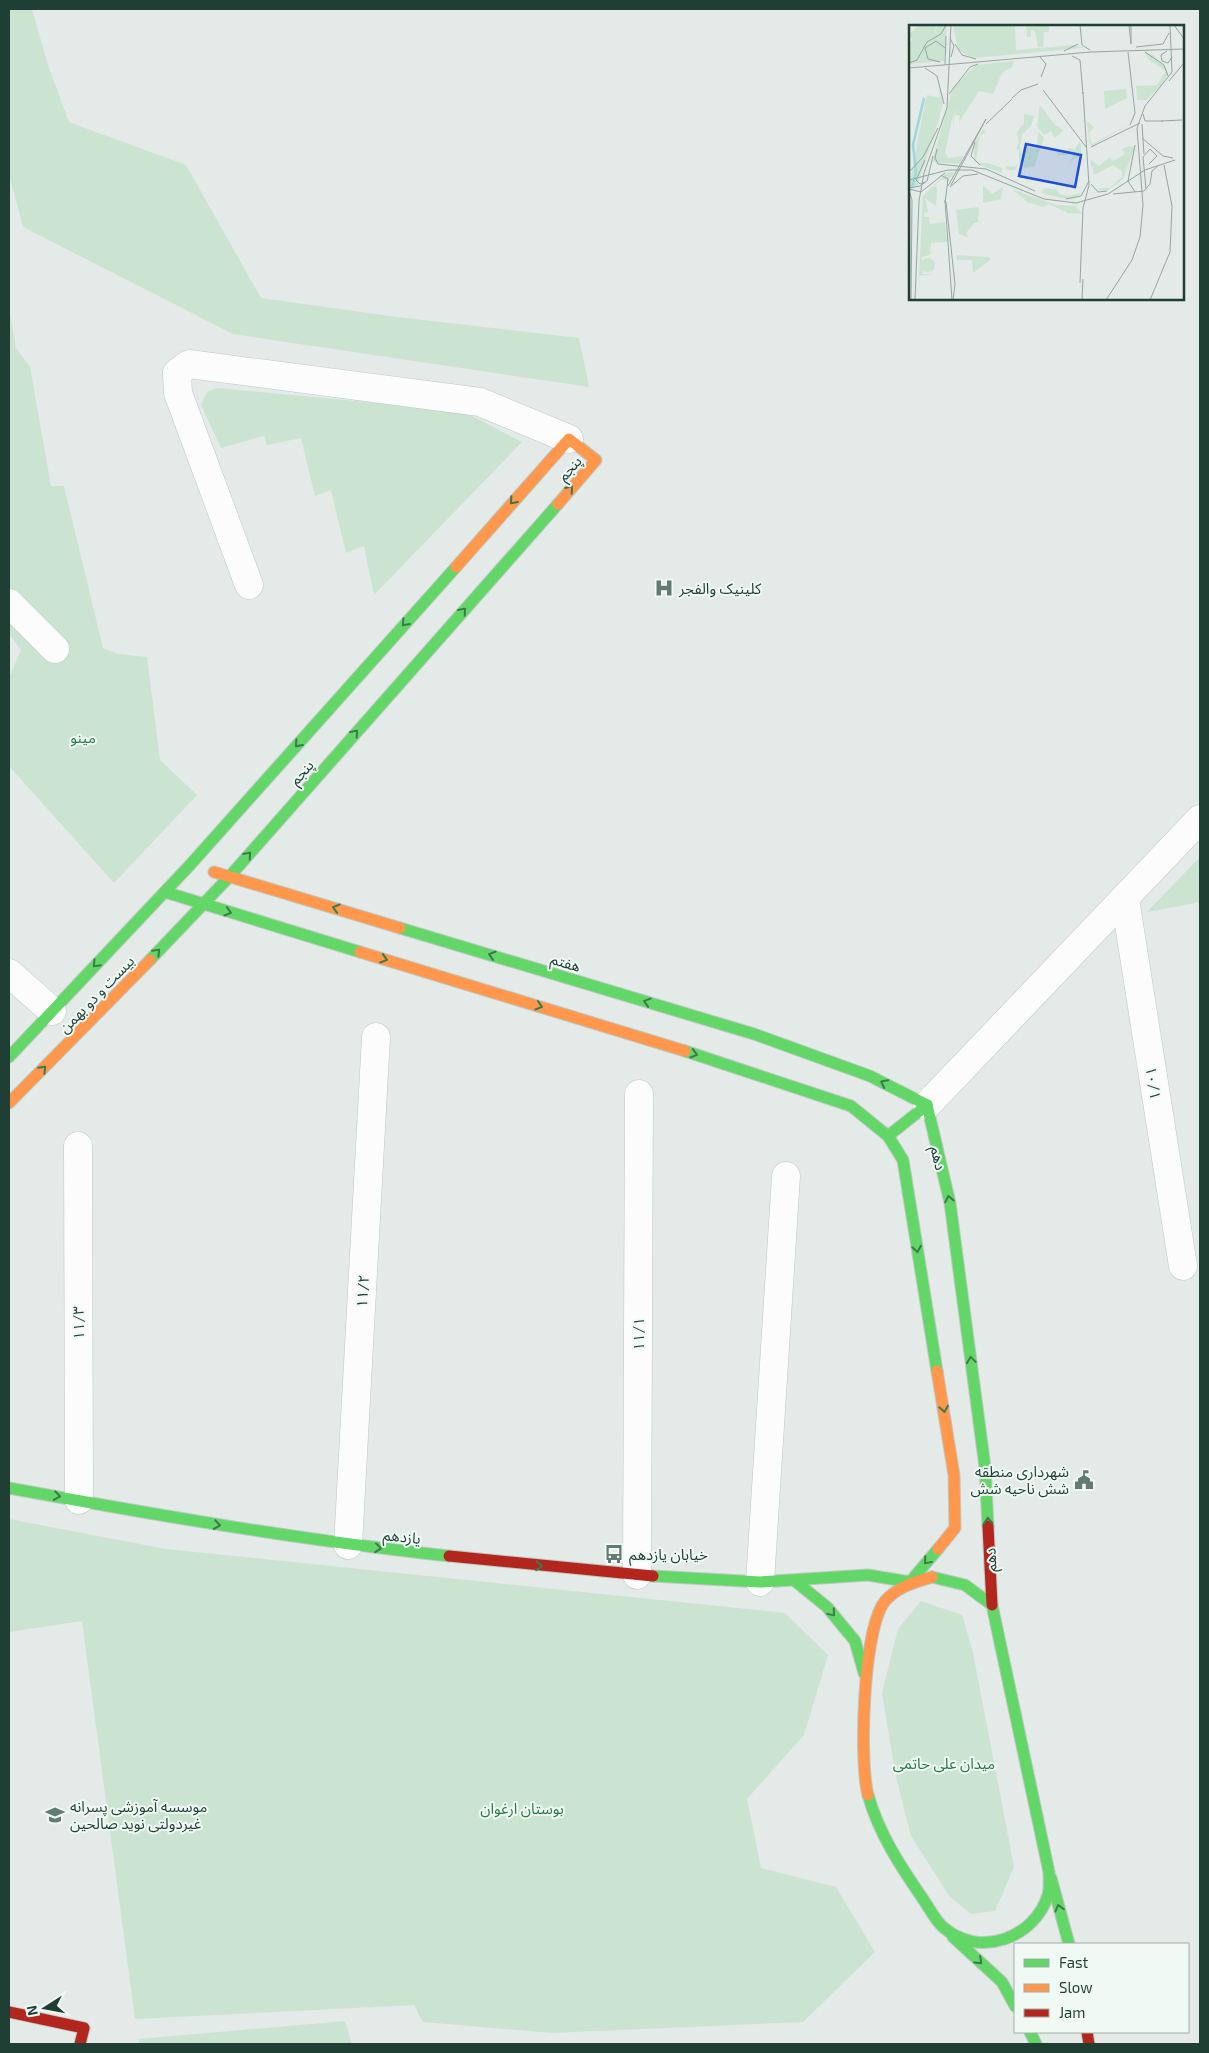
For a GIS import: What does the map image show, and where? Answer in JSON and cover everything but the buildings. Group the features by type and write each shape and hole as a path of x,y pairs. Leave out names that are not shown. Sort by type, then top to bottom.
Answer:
{"street":[{"path":"249,585 178,393 177,373 189,364 480,402 569,439"},
{"name":"پنجم","path":"190,866 569,439 596,460 230,876 203,904"},
{"path":"9,603 55,649"},
{"path":"888,1136 927,1105 1200,819"},
{"name":"هفتم","path":"190,866 230,876 754,1034 870,1076 927,1105"},
{"name":"بیست و دو بهمن","path":"9,1057 190,866"},
{"path":"165,892 723,1063 851,1106 888,1136 903,1160 954,1475 955,1528 910,1582 885,1600 876,1612 868,1656 862,1754 867,1793 888,1848 943,1928 1002,1982 1014,2004"},
{"name":"۱۰/۱","path":"1124,899 1183,1266"},
{"name":"بیست و دو بهمن","path":"9,1103 78,1035 203,904"},
{"path":"9,973 52,1011"},
{"name":"۱۱/۲","path":"348,1545 376,1037"},
{"name":"۱۱/۱","path":"637,1575 638,1094"},
{"name":"دهم","path":"927,1105 950,1202 985,1467 992,1605"},
{"name":"۱۱/۳","path":"78,1146 79,1500"},
{"path":"760,1582 786,1176"},
{"name":"یازدهم","path":"9,1488 174,1518 348,1545 637,1575 760,1582 868,1576 910,1582"},
{"path":"910,1582 932,1577 955,1579 976,1589 992,1605 1050,1872 1069,1943"},
{"path":"795,1581 827,1607 855,1641 867,1681"},
{"path":"943,1928 962,1939 984,1944 1005,1941 1025,1930 1040,1914 1048,1894 1050,1872"},
{"path":"9,2012 84,2028 80,2044"}],"green space":[{"path":"9,9 32,9 48,65 69,122 186,165 261,298 397,317 579,338 589,387 233,334 23,227 9,174"},
{"name":"مینو","path":"9,310 16,348 30,367 51,486 64,486 103,648 118,654 147,657 160,760 197,795 114,883 9,766 9,678 21,650 9,633"},
{"path":"217,388 463,411 522,442 374,595 364,546 346,553 331,490 315,496 301,438 267,445 264,436 221,448 201,405 207,392"},
{"path":"1200,857 1200,902 1147,912"},
{"name":"بوستان ارغوان","path":"9,1519 166,1549 785,1613 828,1655 804,1735 747,1799 761,1868 836,1887 875,1952 803,2022 552,2033 423,2022 414,2005 135,2019 82,1621 9,1632"},
{"name":"میدان علی حاتمی","path":"921,1601 962,1615 973,1653 1014,1867 995,1911 971,1914 950,1897 911,1836 896,1777 882,1693 898,1629"},
{"path":"345,2021 352,2044 139,2044 139,2039"}],"traffic: fast":[{"path":"150,960 230,876 558,504"},
{"path":"9,1057 190,865 456,567"},
{"path":"165,892 360,952"},
{"path":"400,928 754,1034 870,1076 927,1105"},
{"path":"685,1051 851,1106 888,1136 903,1160 937,1371"},
{"path":"927,1105 950,1203 985,1467 988,1526"},
{"path":"888,1136 927,1105"},
{"path":"9,1488 228,1526 449,1556"},
{"path":"653,1576 760,1582 868,1575 910,1582 938,1549"},
{"path":"868,1795 884,1837 899,1862 937,1921 957,1937 973,1942 989,1942 1004,1939 1019,1932 1031,1923 1041,1910 1049,1892 1049,1872 992,1605 965,1585 932,1577"},
{"path":"795,1581 827,1607 855,1641 864,1673"},
{"path":"1051,1878 1069,1943"},
{"path":"953,1937 1002,1982 1014,2004"},
{"path":"1030,2033 1036,2044"}],"traffic: slow":[{"path":"456,567 569,439 596,460 558,504"},
{"path":"214,872 400,928"},
{"path":"360,952 685,1051"},
{"path":"9,1103 150,960"},
{"path":"937,1371 954,1475 955,1528 938,1549"},
{"path":"868,1795 864,1754 865,1695 872,1638 878,1616 885,1601 895,1592 913,1583 932,1577"}],"traffic: jam":[{"path":"988,1526 992,1605"},
{"path":"449,1556 653,1576"},
{"path":"9,2012 84,2028 80,2044"},
{"path":"1087,2033 1089,2044"}],"place":[{"name":"کلینیک والفجر","path":"664,588"},
{"name":"شهرداری منطقه شش ناحیه شش","path":"1084,1480"},
{"name":"خیابان یازدهم","path":"614,1554"},
{"name":"موسسه آموزشی پسرانه غیردولتی نوید صالحین","path":"55,1815"}]}
